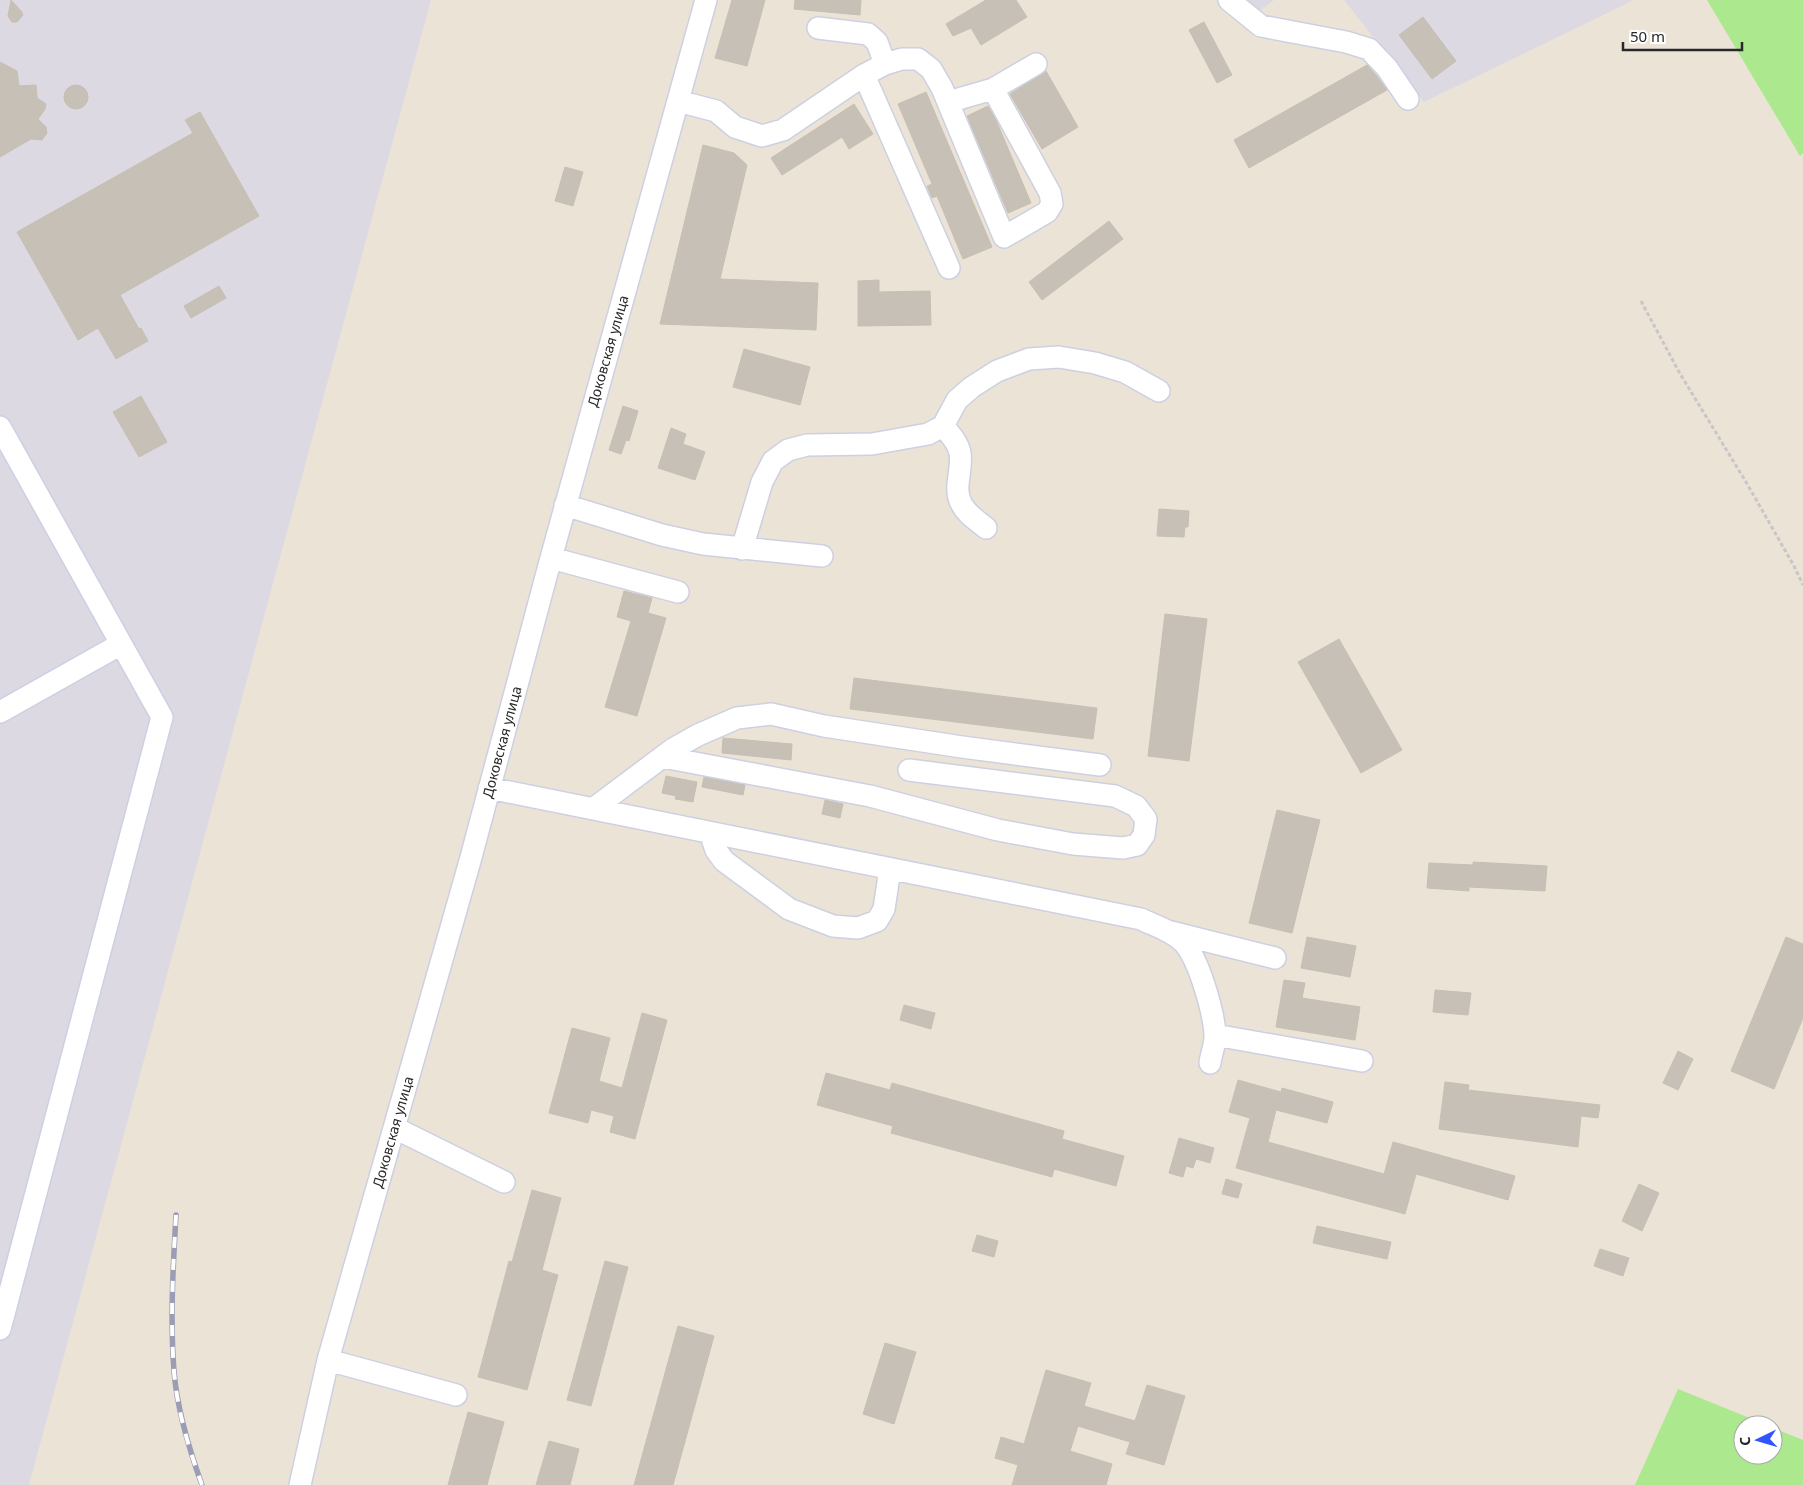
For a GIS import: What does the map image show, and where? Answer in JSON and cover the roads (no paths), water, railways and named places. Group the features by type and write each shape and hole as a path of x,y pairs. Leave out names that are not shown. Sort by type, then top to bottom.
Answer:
{"street":[{"name":"Доковская улица","path":"300,1485 328,1360 395,1128 706,0"},
{"path":"1229,0 1261,26 1338,40 1369,49 1387,68 1408,99"},
{"path":"818,28 868,34 877,42 885,64"},
{"path":"678,101 716,111 735,127 762,136 783,130 864,75 885,64 902,59 918,59 931,69 948,102 1004,237 1047,212 1052,204 1050,193 992,89"},
{"path":"948,102 992,89 1036,64"},
{"path":"864,75 949,268"},
{"path":"742,549 762,482 773,461 788,450 807,445 872,444 928,434 943,426 957,400 972,386 997,371 1029,359 1059,357 1095,363 1125,372 1158,391"},
{"path":"943,426 953,437 960,452 958,492 961,503 971,516 986,528"},
{"path":"0,427 162,717 0,1329"},
{"path":"566,505 662,535 703,544 822,556"},
{"path":"551,558 678,592"},
{"path":"0,712 121,644"},
{"path":"593,809 663,756 698,735 737,718 772,714 824,726 962,748 1100,765"},
{"path":"663,756 870,796 998,830 1073,844 1123,848 1137,845 1144,835 1146,819 1136,806 1114,796 909,770"},
{"path":"489,788 1140,919 1166,930 1275,958"},
{"path":"710,832 716,850 724,861 789,909 834,926 858,928 877,922 884,909 890,869"},
{"path":"1166,930 1184,943 1196,963 1207,997 1215,1035 1210,1064"},
{"path":"1215,1035 1362,1061"},
{"path":"395,1128 504,1182"},
{"path":"328,1360 456,1394"}],"railway":[{"path":"176,1215 172,1312 174,1371 184,1429 202,1485"}]}
